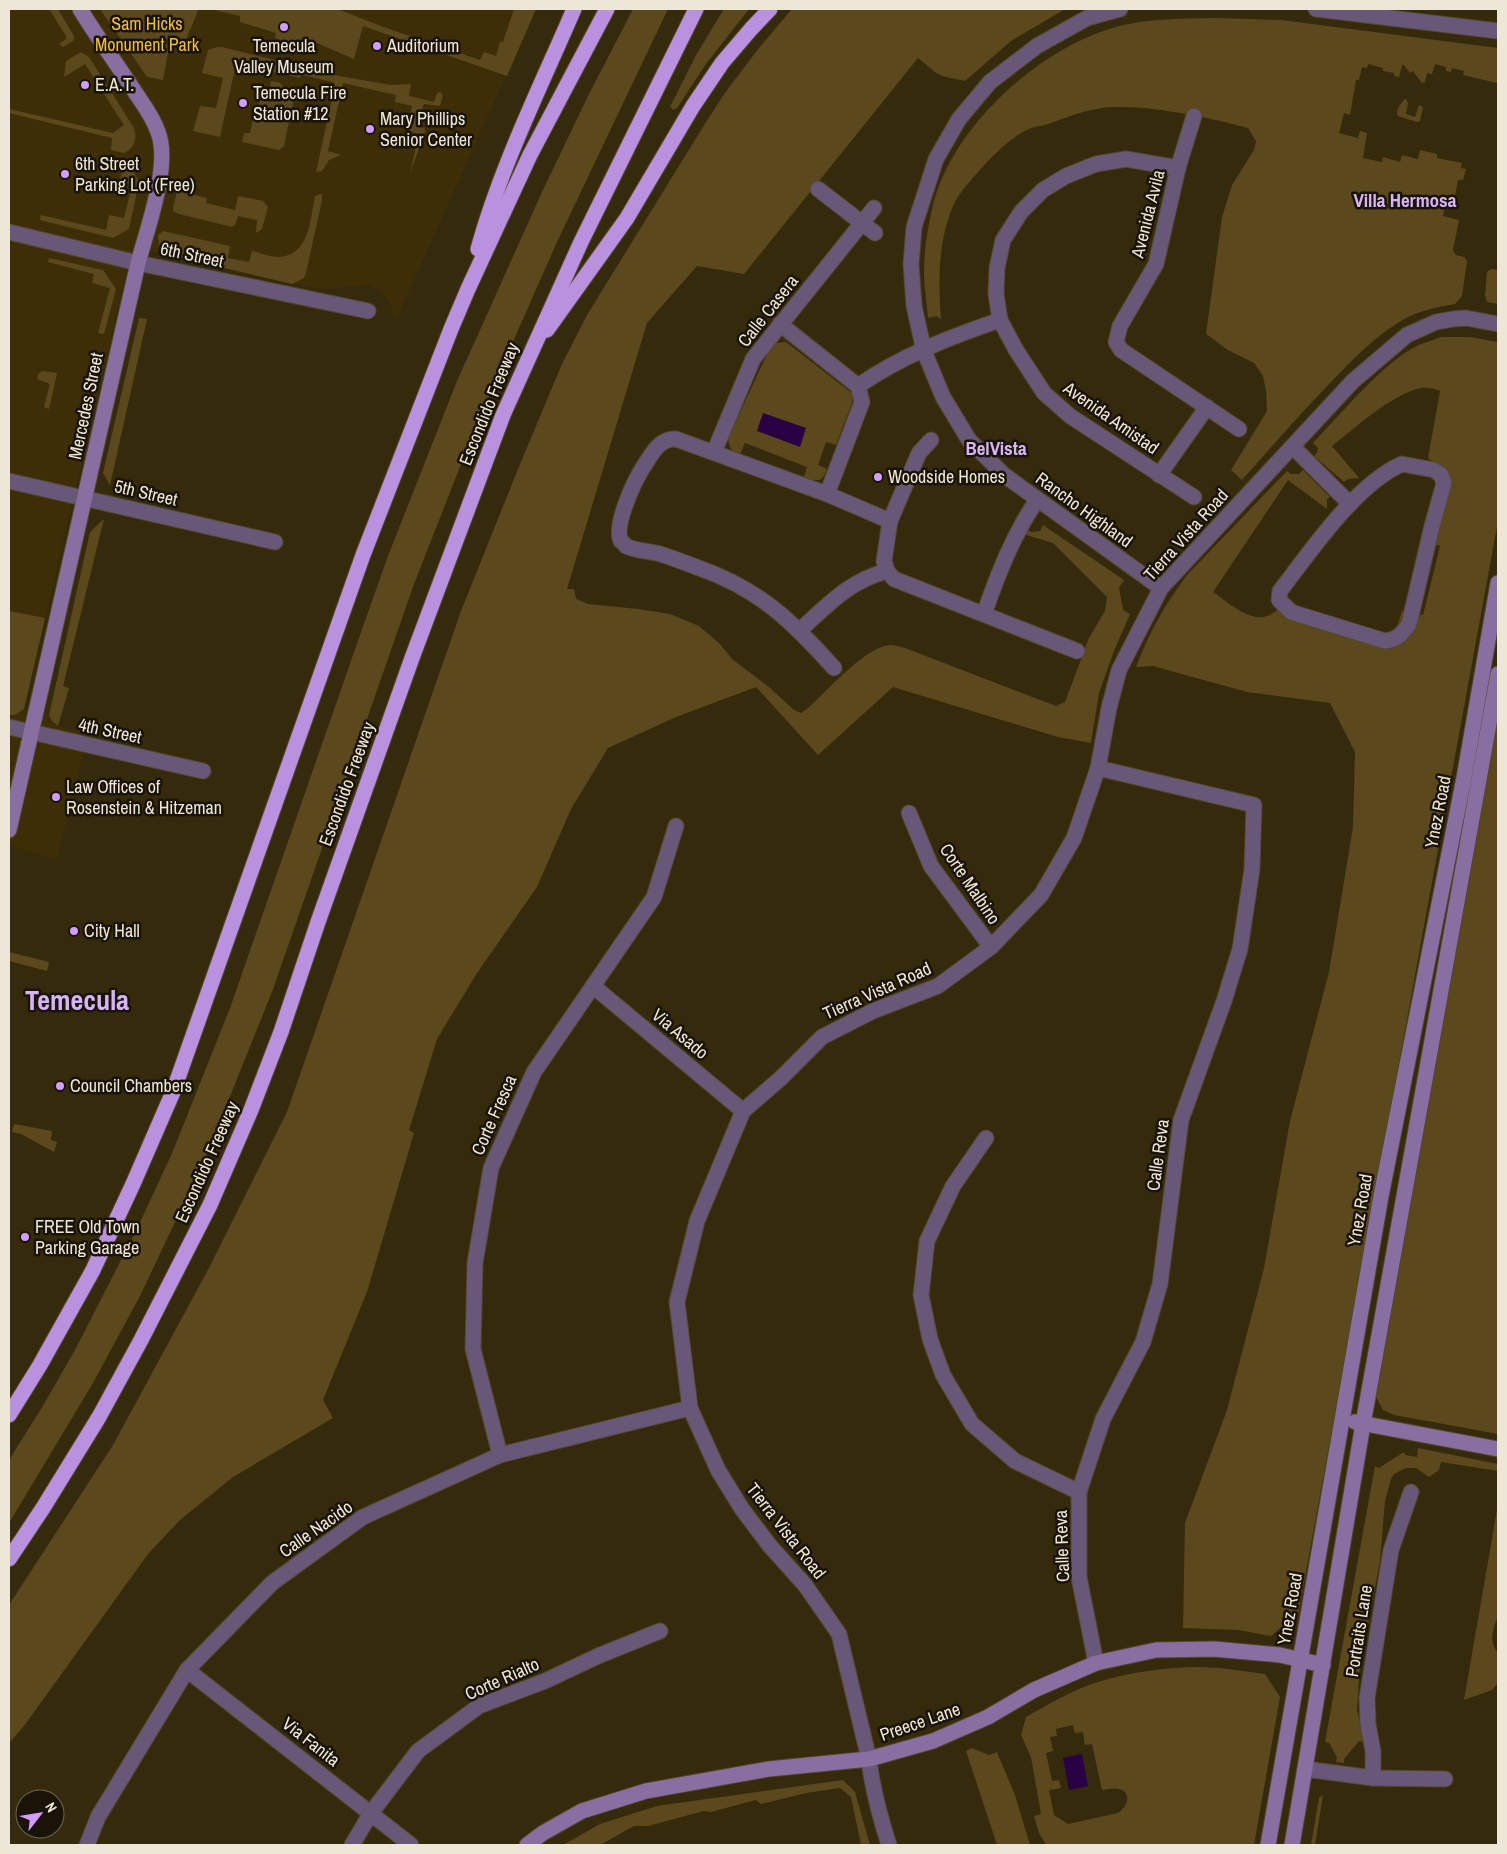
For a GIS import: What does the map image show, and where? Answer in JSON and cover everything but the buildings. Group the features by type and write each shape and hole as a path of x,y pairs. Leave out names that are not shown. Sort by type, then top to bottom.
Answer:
{"highway":[{"path":"468,289 489,210 514,147 574,9"},
{"path":"9,1415 40,1365 93,1270 173,1092 363,555 468,289 530,155 607,9"},
{"name":"Escondido Freeway","path":"9,1559 99,1417 137,1349 210,1205 251,1110 281,1032 412,658 503,415 580,242 696,9"},
{"path":"526,360 627,218 693,106 722,64 751,28 770,9"}],"main road":[{"name":"Mercedes Street","path":"9,830 138,263 158,190 162,152 159,132 148,111 80,9"},
{"name":"Ynez Road","path":"1268,1845 1383,1188 1464,778 1498,583"},
{"name":"Ynez Road","path":"1292,1845 1363,1424 1498,674"},
{"path":"1343,1420 1498,1449"},
{"name":"Preece Lane","path":"528,1845 543,1833 582,1811 646,1791 769,1769 868,1758 933,1741 988,1717 1034,1690 1096,1663 1156,1650 1214,1648 1280,1655 1323,1664"}],"street":[{"name":"Rancho Highland","path":"1120,9 1087,18 1037,46 990,82 959,120 936,159 914,227 911,264 914,306 923,349 943,397 969,440 1004,475 1160,588"},
{"path":"1316,9 1498,31"},
{"name":"Avenida Avila","path":"1194,116 1178,168 1156,264 1120,326 1116,342 1121,350 1239,429"},
{"name":"Avenida Amistad","path":"1178,168 1126,159 1096,164 1066,176 1043,190 1021,212 1003,240 997,268 996,294 1000,320 1016,350 1044,393 1070,416 1194,497"},
{"path":"818,189 875,234"},
{"name":"Calle Casera","path":"714,452 753,360 874,208"},
{"name":"6th Street","path":"9,232 138,263 368,311"},
{"name":"Tierra Vista Road","path":"889,1845 871,1778 839,1634 805,1585 770,1546 742,1509 718,1470 690,1408 677,1302 697,1221 743,1111 781,1078 822,1037 873,1011 938,986 991,947 1041,896 1074,838 1098,768 1109,708 1119,670 1160,588 1353,381 1381,355 1407,335 1436,322 1466,318 1498,324"},
{"path":"858,386 883,368 923,349 1000,320"},
{"path":"780,324 858,386 862,402 827,494"},
{"path":"1159,475 1207,407"},
{"path":"834,668 800,630 760,597 724,576 660,554 626,546 621,541 620,525 634,482 653,452 662,442 676,439 827,494 890,521"},
{"path":"931,440 919,453 890,521 884,561 887,570 894,578 1077,651"},
{"path":"1293,447 1350,504"},
{"path":"1402,464 1434,470 1441,475 1444,483 1408,624 1404,632 1395,640 1385,641 1291,612 1279,600 1280,591 1350,504 1386,473 1402,464"},
{"name":"5th Street","path":"9,481 275,542"},
{"path":"984,614 1010,546 1037,500"},
{"path":"800,630 851,585 887,570"},
{"name":"4th Street","path":"9,727 203,771"},
{"name":"Calle Reva","path":"1096,1663 1079,1576 1079,1492 1103,1420 1143,1342 1160,1284 1181,1120 1224,1001 1240,949 1252,868 1254,806 1098,768"},
{"name":"Corte Malbino","path":"909,813 931,866 991,947"},
{"name":"Corte Fresca","path":"500,1455 473,1349 475,1263 491,1168 534,1072 654,897 676,826"},
{"name":"Via Asado","path":"593,986 743,1111"},
{"path":"986,1138 953,1186 927,1241 921,1295 930,1339 943,1376 972,1424 1015,1461 1079,1492"},
{"name":"Calle Nacido","path":"87,1845 98,1817 187,1670 272,1583 363,1518 500,1455 690,1408"},
{"name":"Portraits Lane","path":"1373,1778 1374,1757 1368,1724 1367,1698 1391,1550 1410,1492"},
{"name":"Corte Rialto","path":"352,1845 371,1813 418,1751 479,1706 545,1681 598,1656 660,1631"},
{"name":"Via Fanita","path":"187,1670 411,1845"},
{"path":"1305,1769 1373,1778 1445,1779"}],"shaded area":[{"path":"9,9 536,9 396,320 390,303 382,291 367,285 326,289 313,288 132,247 24,709 49,715 58,726 88,734 57,860 9,845"},
{"path":"763,413 806,428 800,447 757,431"},
{"path":"1082,1754 1088,1786 1069,1790 1063,1758"}],"green space":[{"path":"49,9 58,9 74,36 74,40 63,47 59,44 66,39 66,36"},
{"name":"Sam Hicks Monument Park","path":"100,9 198,9 184,45 170,42 163,80 147,77"},
{"path":"210,9 337,9 480,60 484,52 496,56 500,42 503,42 514,9 536,9 507,76 363,26 354,59 303,37 299,47 275,38 276,33 240,22 240,16"},
{"path":"633,9 668,9 557,242 478,421 414,584 272,992 204,1161 140,1296 93,1383 9,1523 9,1460 75,1350 137,1229 173,1151 230,1008 388,556 457,381 542,192 587,98"},
{"path":"724,9 749,9 706,64 677,108 673,110 670,106 696,55"},
{"path":"792,9 1065,9 1011,41 965,81 942,76 918,58 744,274 697,266 647,323 567,589 574,589 576,599 588,604 670,614 699,626 720,644 732,659 769,687 794,710 801,713 858,661 869,653 890,645 905,648 1056,706 1065,702 1089,638 1105,611 1107,597 1053,543 1023,534 1026,528 1031,532 1040,531 1043,525 1124,580 1119,588 1123,610 1130,614 1099,693 1091,743 1058,737 893,687 818,755 756,687 676,717 608,748 571,809 537,887 477,973 437,1039 409,1130 414,1133 367,1292 323,1400 333,1418 233,1477 180,1520 148,1554 24,1726 9,1743 9,1605 113,1445 209,1268 287,1112 461,611 562,364 587,315 706,122 727,90"},
{"path":"1215,18 1281,20 1498,48 1497,83 1463,75 1464,71 1452,68 1451,72 1446,71 1446,67 1435,64 1432,74 1427,73 1425,82 1422,83 1413,71 1410,73 1404,65 1402,65 1399,77 1394,76 1394,73 1383,71 1383,68 1368,64 1367,68 1362,67 1359,80 1356,80 1350,115 1344,113 1339,133 1358,138 1360,131 1367,133 1363,158 1382,162 1383,157 1400,162 1402,155 1418,159 1420,150 1437,154 1437,158 1462,163 1461,168 1466,169 1463,180 1458,180 1455,196 1447,195 1443,216 1459,220 1453,250 1456,255 1464,257 1467,261 1462,296 1455,304 1427,310 1407,318 1374,340 1323,390 1242,480 1231,470 1267,411 1263,376 1254,363 1228,350 1206,334 1222,217 1232,185 1254,150 1256,141 1248,128 1183,113 1148,108 1117,107 1083,112 1029,129 1012,139 987,162 965,187 954,204 945,232 940,261 941,320 937,316 928,318 924,278 930,219 944,173 960,146 979,120 1001,96 1025,75 1052,56 1079,41 1106,30 1146,21"},
{"path":"217,47 339,76 391,85 411,84 409,96 434,102 437,93 440,92 443,95 440,106 424,104 423,106 418,126 425,129 425,132 410,173 419,134 407,131 412,106 395,102 396,95 343,83 328,151 341,155 329,160 322,171 316,172 335,85 333,82 302,75 299,78 273,72 274,67 237,59 220,137 193,131 200,106 216,108 223,78 202,73 208,50"},
{"path":"81,52 89,57 134,128 136,136 134,143 124,153 111,150 112,138 9,113 9,109 113,133 124,125 85,64 64,77 66,61"},
{"path":"271,81 280,83 294,98 284,146 279,150 242,142 244,133 250,133 262,89 269,90"},
{"path":"1406,99 1408,103 1406,114 1415,117 1419,105 1423,107 1420,121 1417,122 1398,116 1398,108"},
{"path":"124,166 132,169 139,182 129,229 113,238 40,220 41,215 106,230 109,215 124,218 132,185 119,182"},
{"path":"177,191 207,198 206,203 235,210 238,196 263,201 268,207 262,229 256,233 257,220 238,216 235,225 232,227 179,214 173,211"},
{"path":"322,194 322,200 306,273 304,278 292,284 169,255 159,244 158,235 163,231 230,246 228,258 249,262 252,251 276,257 289,255 303,243 310,225 315,196"},
{"path":"49,258 103,270 116,289 104,334 98,333 110,288 92,283 94,274 48,262"},
{"path":"1491,269 1498,270 1498,304 1487,302 1485,295 1487,272"},
{"path":"139,318 147,319 110,485 103,473"},
{"path":"1441,337 1470,337 1498,342 1498,521 1297,1621 1290,1620 1271,1636 1238,1630 1183,1628 1185,1523 1227,1410 1264,1268 1290,1121 1329,972 1353,827 1355,752 1330,703 1247,692 1153,666 1136,667 1158,619 1187,575 1287,471 1291,474 1299,474 1303,470 1330,497 1327,499 1327,509 1288,480 1213,592 1239,610 1254,616 1270,615 1291,600 1298,606 1387,634 1397,627 1402,611 1423,615 1440,546 1433,544 1448,495 1434,463 1428,458 1440,391 1431,388 1421,388 1398,397 1374,412 1332,446 1359,478 1348,479 1344,482 1314,456 1318,448 1313,443 1377,375 1419,345"},
{"path":"786,342 853,394 852,403 836,445 826,442 818,465 827,469 820,480 806,480 804,477 807,467 745,443 740,454 733,451 729,444 728,438 770,348 775,343"},
{"path":"42,371 57,373 49,409 44,407 50,384 37,379 38,374"},
{"path":"104,519 63,686 69,688 58,726 49,715 90,532"},
{"path":"9,611 45,618 24,709 15,715 9,715"},
{"path":"1498,707 1498,1434 1394,1415 1383,1410 1375,1395"},
{"path":"9,952 49,962 47,971 9,961"},
{"path":"14,1124 52,1131 51,1140 57,1142 54,1152 21,1134 12,1132"},
{"path":"1418,1448 1498,1464 1498,1471 1441,1462 1439,1470 1429,1477 1416,1468 1406,1468 1394,1474 1391,1479 1385,1501 1380,1561 1360,1666 1357,1709 1364,1742 1359,1741 1344,1759 1344,1763 1336,1762 1337,1757 1329,1743 1325,1742 1375,1466 1379,1468 1402,1453 1417,1457"},
{"path":"1498,1504 1498,1616 1492,1639 1498,1653 1498,1683 1492,1690 1464,1700"},
{"path":"1196,1667 1265,1674 1280,1697 1254,1845 1046,1845 1039,1833 1034,1816 1041,1814 1031,1757 1021,1735 1026,1717 1070,1693 1098,1682 1134,1673","holes":["1073,1725 1075,1733 1083,1732 1085,1745 1092,1744 1102,1790 1119,1789 1126,1794 1127,1800 1124,1807 1118,1813 1068,1824 1054,1815 1049,1790 1061,1788 1059,1780 1052,1781 1046,1753 1053,1751 1050,1737 1057,1736 1056,1729"]},
{"path":"972,1748 989,1755 997,1752 1015,1795 1030,1845 997,1845 966,1751"},
{"path":"843,1780 855,1792 870,1845 861,1845 851,1797 840,1788 806,1793 761,1804 756,1800 648,1826 634,1826 600,1845 563,1845 600,1824 657,1806"},
{"path":"1323,1795 1315,1845 1311,1845 1319,1798"}],"place":[{"name":"Temecula Valley Museum","path":"284,27"},
{"name":"Auditorium","path":"377,46"},
{"name":"E.A.T.","path":"85,85"},
{"name":"Temecula Fire Station #12","path":"243,103"},
{"name":"Mary Phillips Senior Center","path":"370,129"},
{"name":"6th Street Parking Lot (Free)","path":"65,174"},
{"name":"Woodside Homes","path":"878,477"},
{"name":"Law Offices of Rosenstein & Hitzeman","path":"56,797"},
{"name":"City Hall","path":"74,931"},
{"name":"Council Chambers","path":"60,1086"},
{"name":"FREE Old Town Parking Garage","path":"25,1237"}],"district":[{"name":"Villa Hermosa","path":"1405,200"},
{"name":"BelVista","path":"996,448"},
{"name":"Temecula","path":"77,1000"}]}
